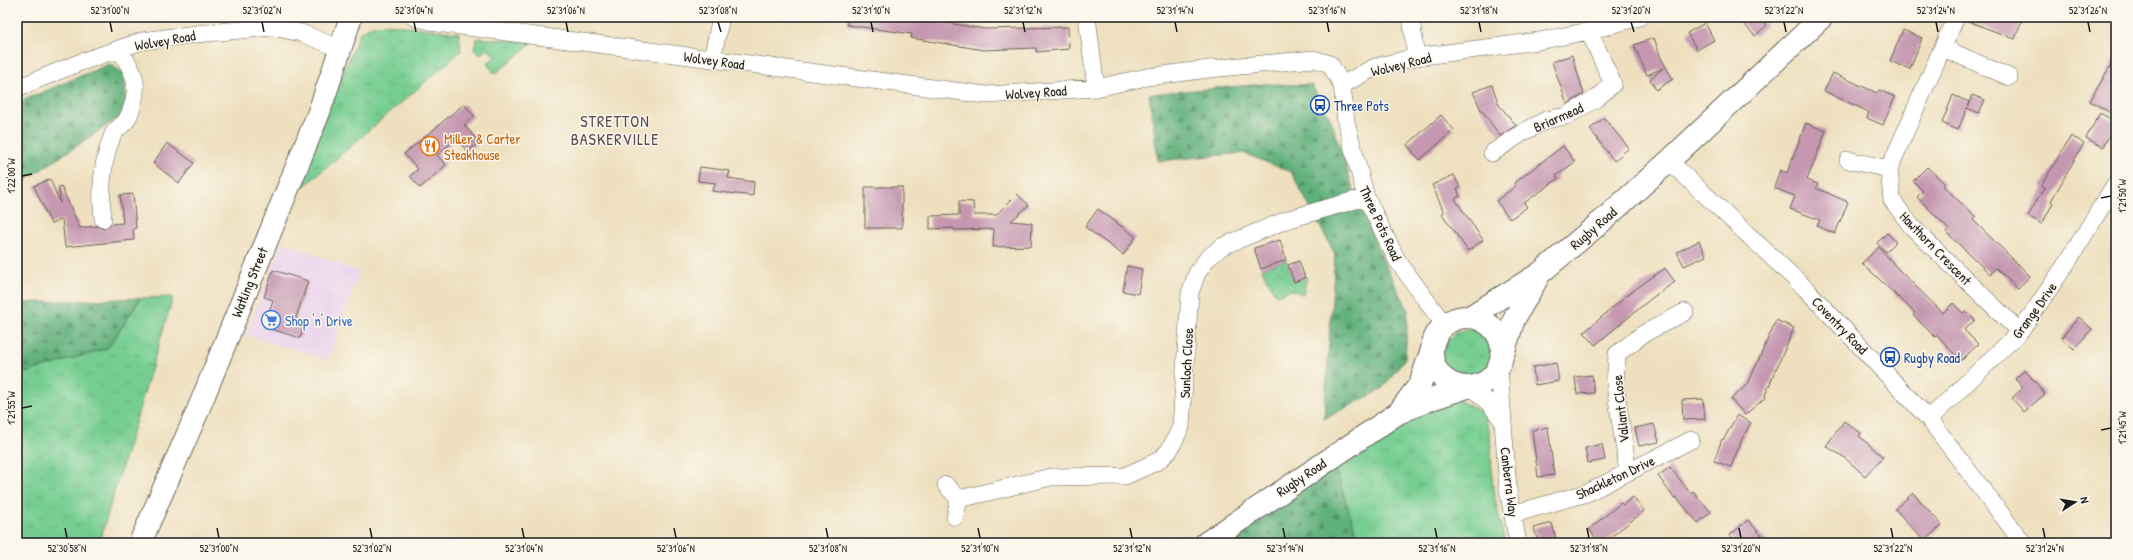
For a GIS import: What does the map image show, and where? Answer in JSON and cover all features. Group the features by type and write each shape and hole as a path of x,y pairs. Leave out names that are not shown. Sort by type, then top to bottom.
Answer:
{"main road":[{"name":"Watling Street","path":"140,543 199,408 319,112 351,17"},
{"name":"Rugby Road","path":"1471,316 1539,274 1669,161 1822,17"},
{"name":"Rugby Road","path":"1501,361 1514,319 1539,274"},
{"path":"1471,316 1484,320 1494,329 1501,341 1501,361 1488,381 1469,387 1456,385 1446,380 1435,366 1432,349 1436,334 1446,323 1458,318 1471,316"},
{"name":"Rugby Road","path":"1398,413 1420,384 1432,349"},
{"name":"Rugby Road","path":"1206,543 1398,413 1431,399 1469,387"}],"street":[{"name":"Wolvey Road","path":"414,17 437,23 986,95 1096,88 1147,77 1314,59 1330,64 1342,85 1374,67 1416,57 1539,41 1589,31 1639,17"},
{"path":"712,60 721,17"},
{"path":"1087,17 1096,88"},
{"path":"1411,17 1416,57"},
{"name":"Hawthorn Crescent","path":"1956,17 1889,169 1892,200 1912,227 2020,332"},
{"name":"Wolvey Road","path":"17,88 142,42 273,28 301,33 341,49"},
{"name":"Briarmead","path":"1492,153 1522,133 1546,120 1566,116 1596,99 1613,84 1589,31"},
{"path":"1943,48 2009,77"},
{"path":"103,219 101,200 106,157 114,133 125,123 131,110 134,96 134,77 120,49"},
{"name":"Three Pots Road","path":"1342,85 1346,122 1366,197 1397,260 1437,315 1446,323"},
{"path":"1848,160 1889,169"},
{"name":"Coventry Road","path":"1669,161 1806,289 1929,419 2023,543"},
{"name":"Grange Drive","path":"1929,419 2020,332 2070,258 2116,183"},
{"name":"Sunloch Close","path":"960,499 987,491 1051,477 1125,476 1158,462 1169,452 1181,427 1190,293 1197,273 1206,259 1220,247 1286,220 1366,197"},
{"name":"Valiant Close","path":"1628,472 1615,385 1617,354 1643,334 1685,312"},
{"name":"Canberra Way","path":"1501,361 1503,421 1508,490 1518,543"},
{"path":"1469,387 1490,404 1503,421"},
{"name":"Shackleton Drive","path":"1513,514 1587,492 1691,440"},
{"path":"946,485 960,499 955,517"}],"shaded area":[{"path":"283,242 359,272 328,360 246,335"}],"green space":[{"path":"387,24 459,33 461,51 294,195 360,32 374,25"},
{"path":"477,38 533,42 495,74 487,64 495,57 488,48 479,55 474,49"},
{"path":"109,64 124,73 127,112 17,186 17,103"},
{"path":"1264,84 1312,85 1331,120 1354,191 1384,263 1408,309 1405,358 1382,389 1324,419 1335,254 1291,172 1243,153 1158,161 1149,94"},
{"path":"1286,260 1294,282 1307,277 1303,294 1291,290 1276,295 1261,269"},
{"path":"173,297 99,543 17,543 17,375 108,348 141,298"},
{"path":"141,298 108,348 17,375 17,303"},
{"path":"1470,329 1480,331 1489,337 1495,346 1497,356 1495,366 1489,375 1480,381 1470,383 1460,381 1451,375 1445,366 1443,356 1445,346 1451,337 1460,331"},
{"path":"1456,399 1484,413 1490,434 1493,490 1505,543 1359,543 1335,467 1421,412"},
{"path":"1335,467 1359,543 1228,543"}],"building":[{"path":"848,17 910,17 985,29 1068,27 1069,49 1036,52 1036,48 984,50 911,38 912,34 847,25"},
{"path":"1737,17 1759,17 1767,25 1755,36"},
{"path":"1966,17 2023,17 2015,39 1965,20"},
{"path":"1705,23 1714,40 1697,50 1687,33"},
{"path":"1903,30 1922,38 1910,69 1890,61"},
{"path":"1654,38 1661,58 1673,79 1656,90 1650,79 1663,68 1647,75 1634,45"},
{"path":"1572,55 1584,94 1567,104 1552,62"},
{"path":"2116,56 2116,105 2111,113 2090,101"},
{"path":"1833,73 1877,93 1879,90 1895,97 1883,125 1867,118 1869,112 1824,91"},
{"path":"1492,85 1499,105 1516,125 1500,136 1481,110 1473,92"},
{"path":"1953,95 1969,102 1958,130 1942,123"},
{"path":"1972,95 1985,100 1979,113 1967,108"},
{"name":"Miller & Carter Steakhouse","path":"464,104 474,116 464,125 479,142 468,152 456,139 437,155 446,165 420,188 410,176 418,169 404,154"},
{"path":"2100,113 2116,122 2103,147 2086,138"},
{"path":"1441,115 1454,130 1420,160 1407,145"},
{"path":"1604,118 1629,148 1614,161 1590,129"},
{"path":"1806,123 1826,131 1807,180 1818,184 1816,188 1848,202 1835,234 1817,226 1820,220 1790,209 1795,196 1774,188 1780,170 1787,173"},
{"path":"2071,136 2084,143 2051,201 2053,203 2042,224 2028,216 2044,188 2041,186"},
{"path":"167,143 194,163 179,183 153,163"},
{"path":"1563,146 1575,162 1556,176 1558,179 1524,203 1527,207 1510,219 1496,201 1516,186 1514,183"},
{"path":"700,167 730,171 728,178 754,182 753,196 712,191 716,183 698,181"},
{"path":"1927,167 1945,184 1943,186 1976,217 1973,220 2030,276 2018,289 1996,268 1990,274 1946,232 1949,229 1917,197 1923,191 1913,181"},
{"path":"1454,175 1460,187 1457,188 1460,196 1455,199 1483,240 1468,251 1442,214 1444,212 1432,185"},
{"path":"50,179 60,203 59,187 61,186 80,228 96,226 104,229 111,224 123,223 120,195 133,194 136,228 133,229 134,240 65,247 62,219 51,224 34,186"},
{"path":"865,187 902,187 902,228 865,228"},
{"path":"1017,194 1029,205 1011,221 1032,223 1031,246 993,247 994,229 930,229 930,216 959,215 959,201 973,202 974,215 996,215"},
{"path":"1098,209 1136,237 1123,255 1085,227"},
{"path":"1887,233 1896,242 1886,252 1877,243"},
{"path":"1280,240 1286,260 1261,269 1254,248"},
{"path":"1699,241 1706,256 1684,266 1677,252"},
{"path":"1879,247 1899,270 1943,313 1953,303 1963,313 1966,311 1975,320 1964,330 1978,344 1961,361 1937,335 1935,337 1913,315 1915,313 1862,263"},
{"path":"1299,261 1305,278 1294,282 1288,265"},
{"path":"1127,266 1142,269 1138,294 1123,291"},
{"path":"1665,268 1675,282 1653,297 1595,345 1584,332 1630,293"},
{"path":"273,270 308,281 295,321 305,324 300,338 264,327 273,300 264,297"},
{"path":"2079,317 2092,329 2074,349 2061,338"},
{"path":"1776,320 1794,328 1765,395 1766,397 1745,415 1731,399 1748,384"},
{"path":"1556,363 1559,381 1535,385 1533,367"},
{"path":"2025,370 2045,394 2024,412 2012,398 2023,388 2015,379"},
{"path":"1592,375 1594,393 1577,394 1575,377"},
{"path":"1703,399 1705,419 1683,420 1682,400"},
{"path":"1737,415 1751,423 1742,439 1731,467 1714,461 1722,439 1724,439"},
{"path":"1844,421 1861,433 1859,436 1883,457 1865,476 1844,457 1826,446"},
{"path":"1654,424 1659,442 1639,446 1635,428"},
{"path":"1548,427 1554,475 1538,477 1532,430"},
{"path":"1602,444 1605,460 1588,463 1585,448"},
{"path":"1670,467 1690,493 1693,491 1711,512 1698,523 1676,497 1674,498 1658,476"},
{"path":"1913,493 1942,525 1924,541 1895,509"},
{"path":"1633,497 1644,511 1603,543 1599,543 1589,529 1621,503 1623,505"},
{"path":"1748,520 1768,543 1736,543 1730,535"},
{"path":"1552,523 1557,543 1538,543 1534,528"}],"place":[{"name":"Three Pots","path":"1320,105"},
{"name":"Miller & Carter Steakhouse","path":"430,146"},
{"name":"Shop 'n' Drive","path":"271,320"},
{"name":"Rugby Road","path":"1890,357"}],"district":[{"name":"STRETTON BASKERVILLE","path":"615,130"}]}
